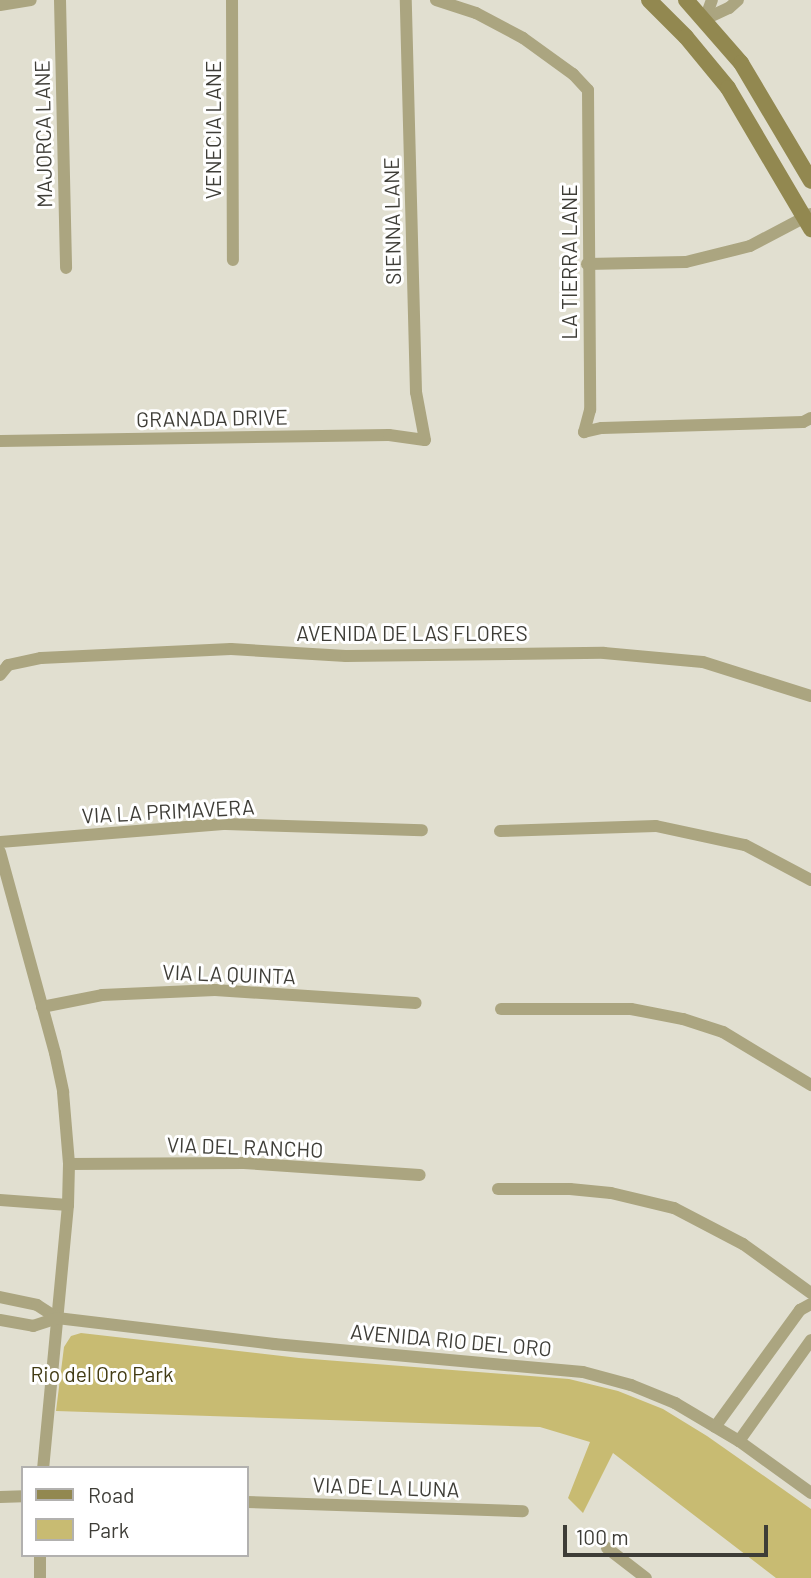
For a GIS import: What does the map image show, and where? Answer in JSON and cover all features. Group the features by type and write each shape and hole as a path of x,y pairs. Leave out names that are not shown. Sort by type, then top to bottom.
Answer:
{"main road":[{"path":"649,0 686,37 727,88 809,220"},
{"path":"686,0 705,19 763,96 811,181"},
{"path":"686,37 705,19"}],"street":[{"path":"1,3 31,0"},
{"name":"MAJORCA LANE","path":"60,0 65,268"},
{"name":"VENECIA LANE","path":"232,0 233,260"},
{"name":"SIENNA LANE","path":"406,0 416,392 425,440"},
{"name":"LA TIERRA LANE","path":"436,0 476,13 523,38 573,74 588,90 590,410 584,432 602,428 803,422 811,418"},
{"path":"705,19 712,0"},
{"path":"705,19 729,8 738,0"},
{"path":"587,264 686,262 750,246 809,220"},
{"name":"GRANADA DRIVE","path":"0,441 389,435 425,440"},
{"name":"AVENIDA DE LAS FLORES","path":"4,670 51,657 231,649 346,656 604,653 703,662 811,696"},
{"name":"VIA LA PRIMAVERA","path":"0,842 226,824 422,830"},
{"path":"500,831 656,826 745,845 811,880"},
{"path":"0,852 63,1092 69,1164 68,1205 43,1466"},
{"name":"VIA LA QUINTA","path":"42,1007 102,995 215,990 416,1003"},
{"path":"501,1009 631,1009 683,1018 723,1032 811,1085"},
{"name":"VIA DEL RANCHO","path":"69,1164 244,1163 420,1175"},
{"path":"498,1189 583,1190 674,1208 743,1244 811,1293"},
{"path":"0,1200 68,1205"},
{"name":"AVENIDA RIO DEL ORO","path":"0,1297 37,1305 57,1318"},
{"path":"715,1427 800,1310 811,1304"},
{"name":"AVENIDA RIO DEL ORO","path":"0,1320 33,1326 57,1318 274,1344 583,1372 631,1385 675,1403 739,1441 811,1493"},
{"path":"739,1441 811,1340"},
{"path":"0,1497 21,1496"},
{"name":"VIA DE LA LUNA","path":"248,1502 523,1511"},
{"path":"607,1548 646,1578"},
{"path":"40,1557 40,1578"}],"green space":[{"name":"Rio del Oro Park","path":"81,1333 299,1358 569,1379 618,1391 663,1409 707,1436 811,1509 811,1578 776,1578 613,1453 583,1513 568,1498 590,1442 540,1427 56,1411 64,1347 71,1336"}]}
